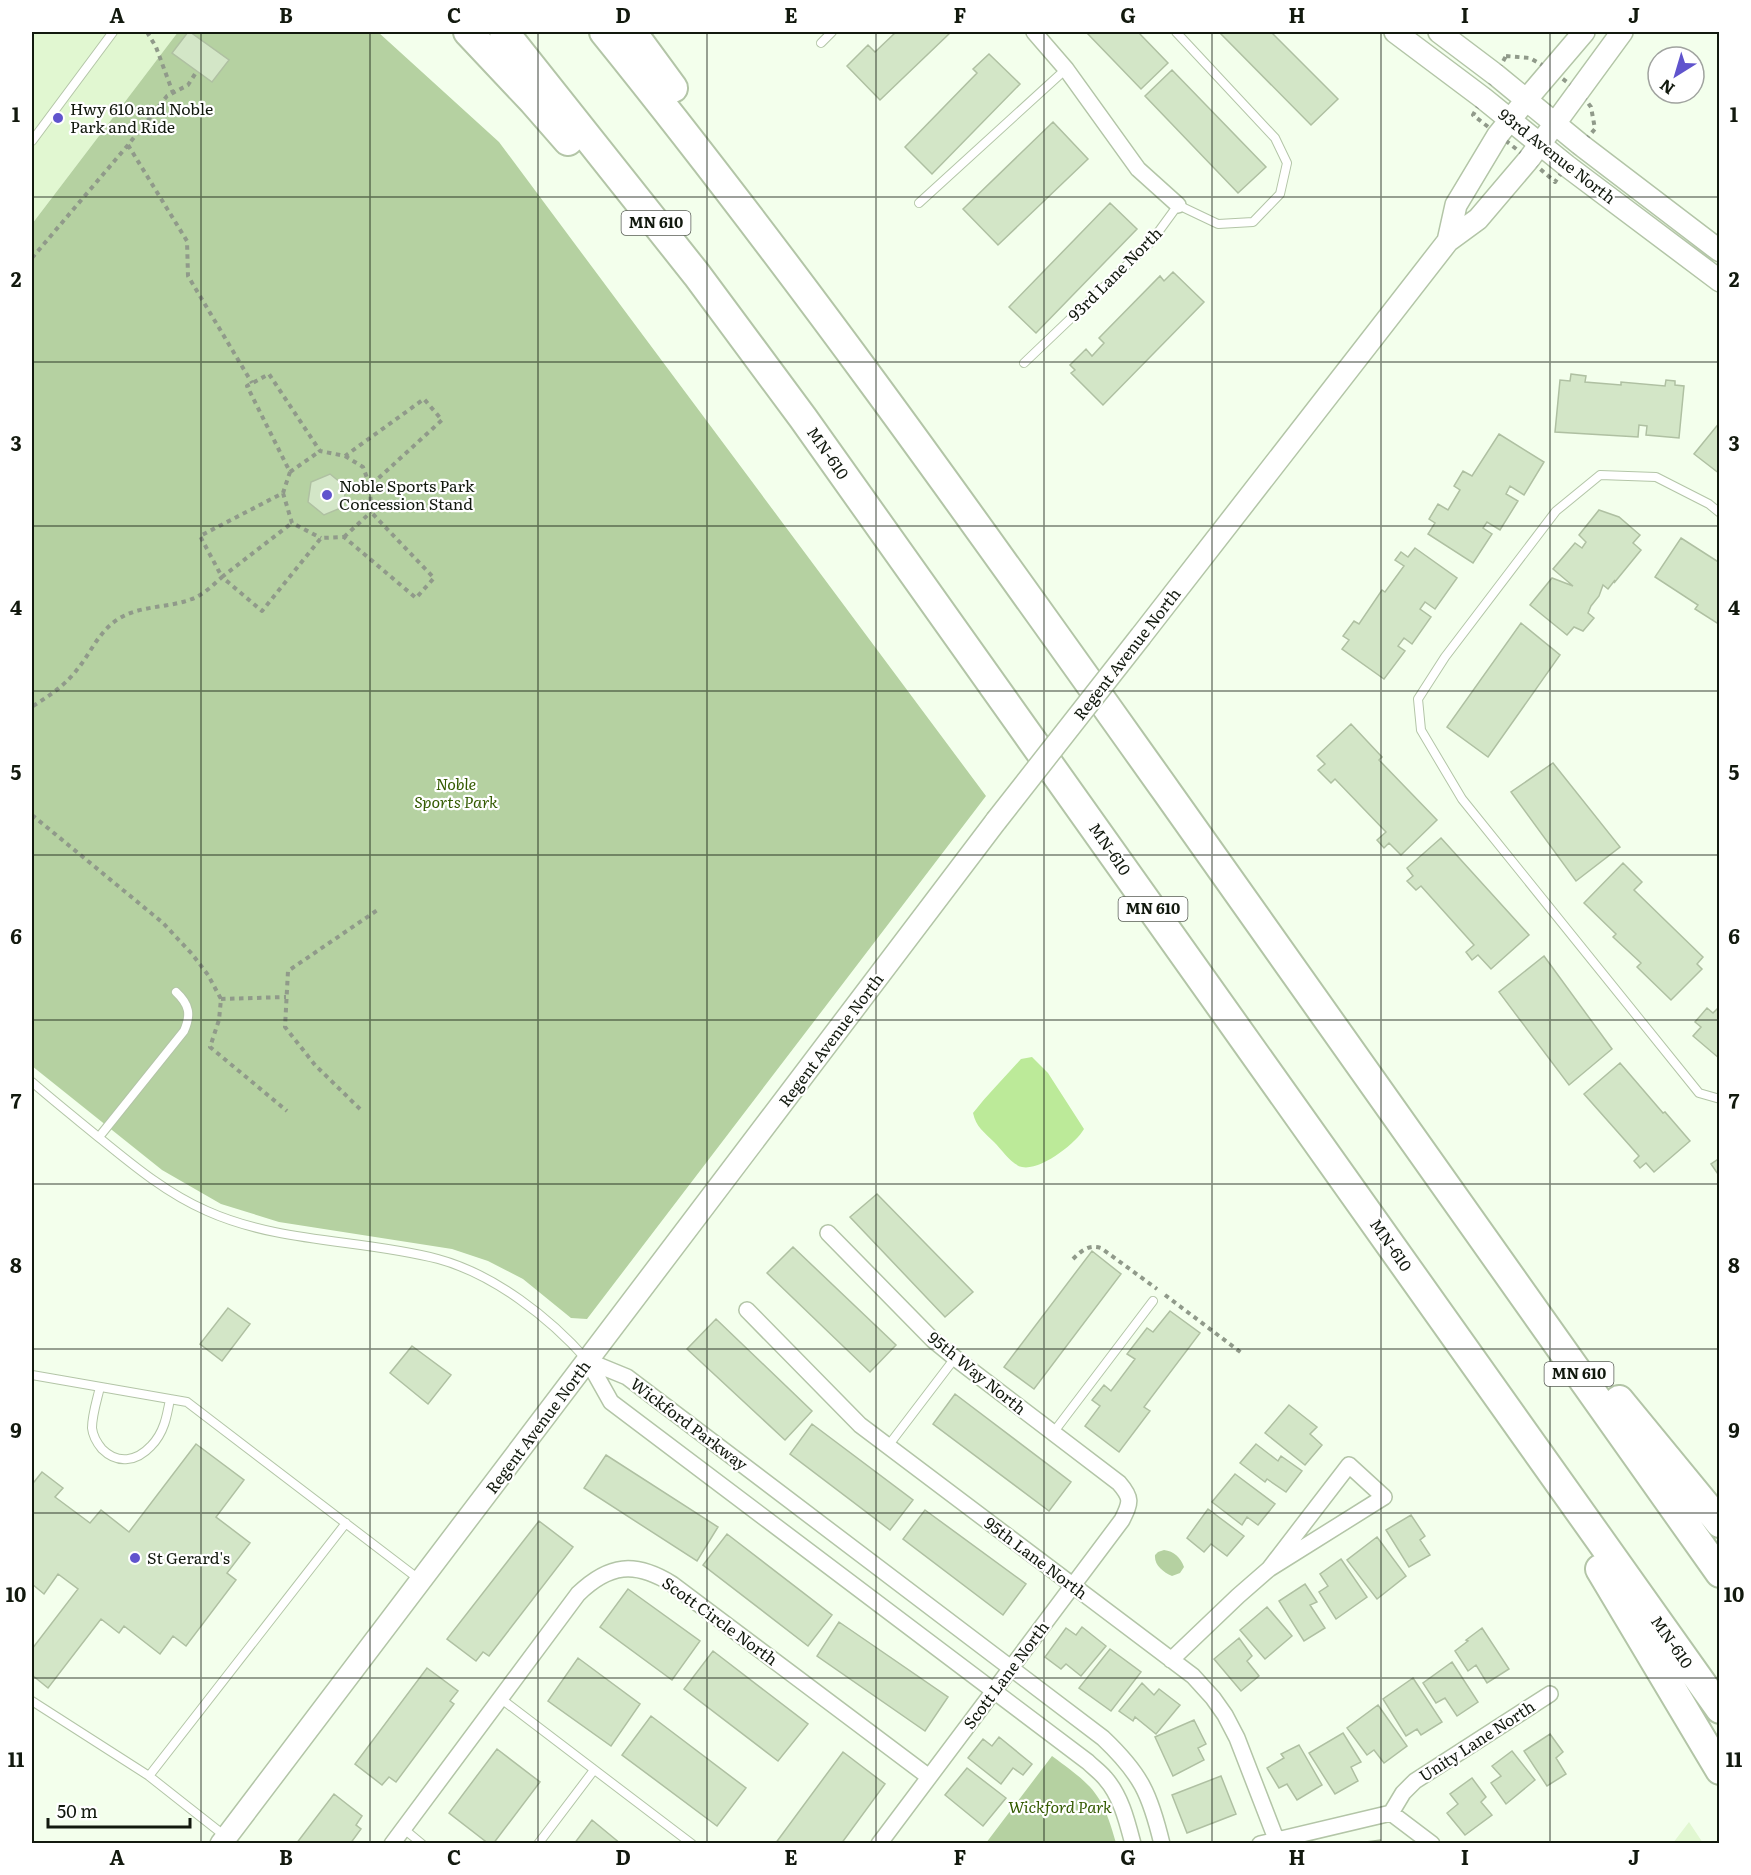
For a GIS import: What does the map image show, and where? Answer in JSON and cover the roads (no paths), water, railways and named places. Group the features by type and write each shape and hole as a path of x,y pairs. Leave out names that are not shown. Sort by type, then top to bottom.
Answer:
{"highway":[{"path":"468,32 533,100 803,418"},
{"name":"MN-610","path":"504,32 697,275 803,418 1719,1709"},
{"name":"MN 610","path":"604,32 755,223 875,384 1719,1573"},
{"path":"632,32 676,93 755,223"},
{"path":"1439,1176 1719,1523"},
{"path":"1502,1401 1719,1770"}],"street":[{"path":"1034,32 1066,69 1138,169 1178,205"},
{"name":"93rd Avenue North","path":"1395,32 1719,281"},
{"name":"93rd Avenue North","path":"1439,32 1719,251"},
{"name":"Regent Avenue North","path":"1448,241 1456,205 1498,135 1584,32"},
{"name":"Regent Avenue North","path":"223,1840 422,1581 996,821 1448,241 1478,219 1540,145 1622,32"},
{"name":"95th Way North","path":"828,1233 933,1340 1119,1483 1127,1492 1130,1504"},
{"name":"95th Lane North","path":"747,1310 860,1425 1193,1676 1213,1698 1237,1738 1277,1842"},
{"name":"Wickford Parkway","path":"588,1361 627,1377 1103,1738 1124,1758 1141,1780 1154,1809 1162,1844"},
{"name":"Wickford Parkway","path":"588,1361 611,1402 1088,1762 1106,1778 1118,1797 1133,1844"},
{"path":"1171,1660 1269,1569 1384,1497 1349,1465 1269,1569"},
{"name":"Scott Lane North","path":"879,1844 1122,1520 1130,1504"},
{"name":"Scott Circle North","path":"392,1844 578,1594 591,1581 606,1572 624,1568 658,1575 672,1584 929,1777"},
{"name":"Unity Lane North","path":"1391,1813 1403,1793 1414,1781 1550,1694"},
{"path":"1260,1844 1277,1842 1391,1813 1432,1844"}],"lane":[{"path":"32,141 113,32"},
{"path":"820,43 832,32"},
{"path":"1176,32 1275,138 1287,163 1280,194 1253,222 1218,224 1178,205"},
{"path":"919,203 1066,69"},
{"name":"93rd Lane North","path":"1024,363 1151,242 1178,205"},
{"path":"1719,513 1709,504 1656,477 1600,475 1556,511 1444,657 1418,699 1421,730 1462,799 1699,1093 1719,1099"},
{"path":"99,1137 184,1032 189,1021 189,1013 183,998 176,992"},
{"path":"32,1082 139,1170 176,1195 207,1211 246,1226 287,1236 440,1259 476,1273 508,1292 543,1318 574,1345 588,1361"},
{"path":"1053,1433 1153,1300"},
{"path":"888,1446 955,1358"},
{"path":"32,1375 188,1402 422,1581"},
{"path":"100,1387 92,1428 96,1443 109,1456 125,1460 140,1456 153,1444 165,1424 170,1399"},
{"path":"149,1776 346,1523"},
{"path":"500,1698 692,1844"},
{"path":"32,1701 149,1776 223,1840"},
{"path":"538,1844 594,1770"},
{"path":"404,1829 422,1844"}],"place":[{"name":"Hwy 610 and Noble Park and Ride","path":"58,118"},
{"name":"Noble Sports Park Concession Stand","path":"327,495"},
{"name":"St Gerard's","path":"135,1558"}],"park label":[{"name":"Noble Sports Park","path":"456,793"},
{"name":"Wickford Park","path":"1060,1807"}]}
